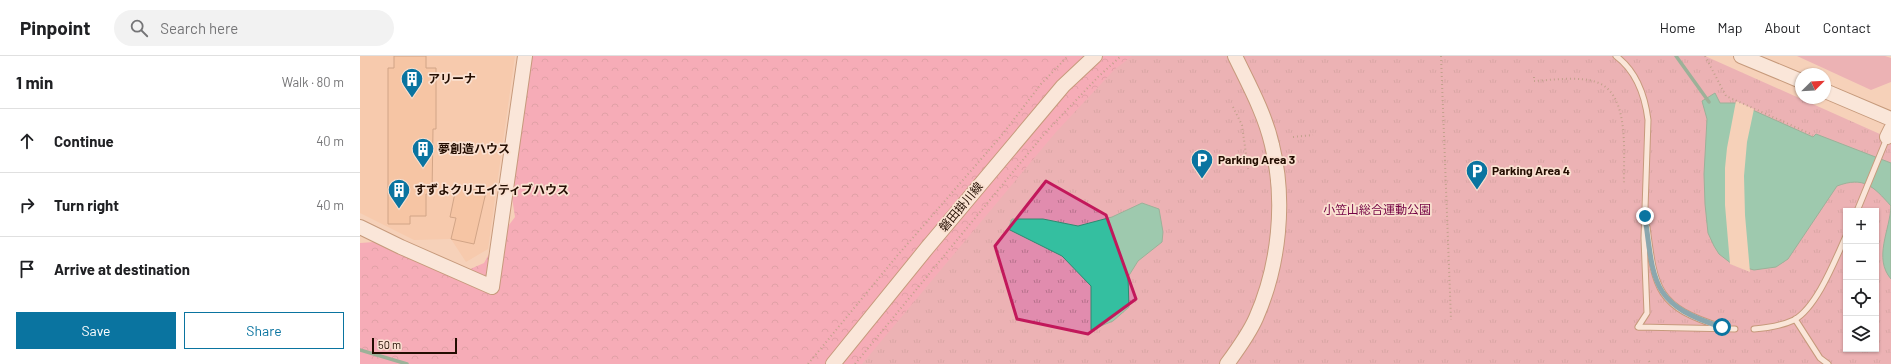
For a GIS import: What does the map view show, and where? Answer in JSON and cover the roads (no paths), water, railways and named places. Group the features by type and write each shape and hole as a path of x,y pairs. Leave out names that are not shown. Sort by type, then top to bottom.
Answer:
{"street":[{"path":"360,227 401,247 492,287 525,56"},
{"name":"磐田掛川線","path":"833,364 927,248 1063,86 1095,56"},
{"path":"1227,364 1241,345 1256,318 1267,287 1276,239 1279,202 1278,178 1272,144 1258,103 1235,56"},
{"path":"1741,56 1795,78"},
{"path":"1831,94 1891,119"}],"lane":[{"path":"1616,56 1624,62 1634,75 1642,90 1648,120 1644,238 1647,313 1638,327 1722,327 1735,329"},
{"path":"1858,208 1889,133"},
{"path":"1645,216 1653,274 1660,289 1670,303 1685,314 1722,327"},
{"path":"1754,329 1773,328 1795,319 1810,305 1816,297 1843,242"},
{"path":"1795,319 1820,358 1828,364"}],"water":[{"path":"1715,93 1720,103 1737,103 1813,137 1816,134 1891,163 1891,206 1879,193 1867,185 1854,182 1837,186 1788,259 1776,267 1754,270 1732,264 1719,254 1708,233 1705,204 1704,174 1707,119 1702,101"},
{"path":"1142,203 1159,209 1163,232 1162,242 1138,261 1128,277 1129,307 1113,321 1091,330 1091,286 1062,256 1008,229 1012,219 1043,219 1078,226 1112,217"},
{"path":"1891,206 1891,279 1883,262 1883,253"}],"waterway":[{"path":"1676,56 1709,102"},
{"path":"360,350 407,364"}],"place":[{"name":"アリーナ","path":"412,98"},
{"name":"夢創造ハウス","path":"423,168"},
{"name":"Parking Area 3","path":"1202,180"},
{"name":"Parking Area 4","path":"1477,190"},
{"name":"すずよクリエイティブハウス","path":"399,210"}],"park label":[{"name":"小笠山総合運動公園","path":"1377,210"}]}
